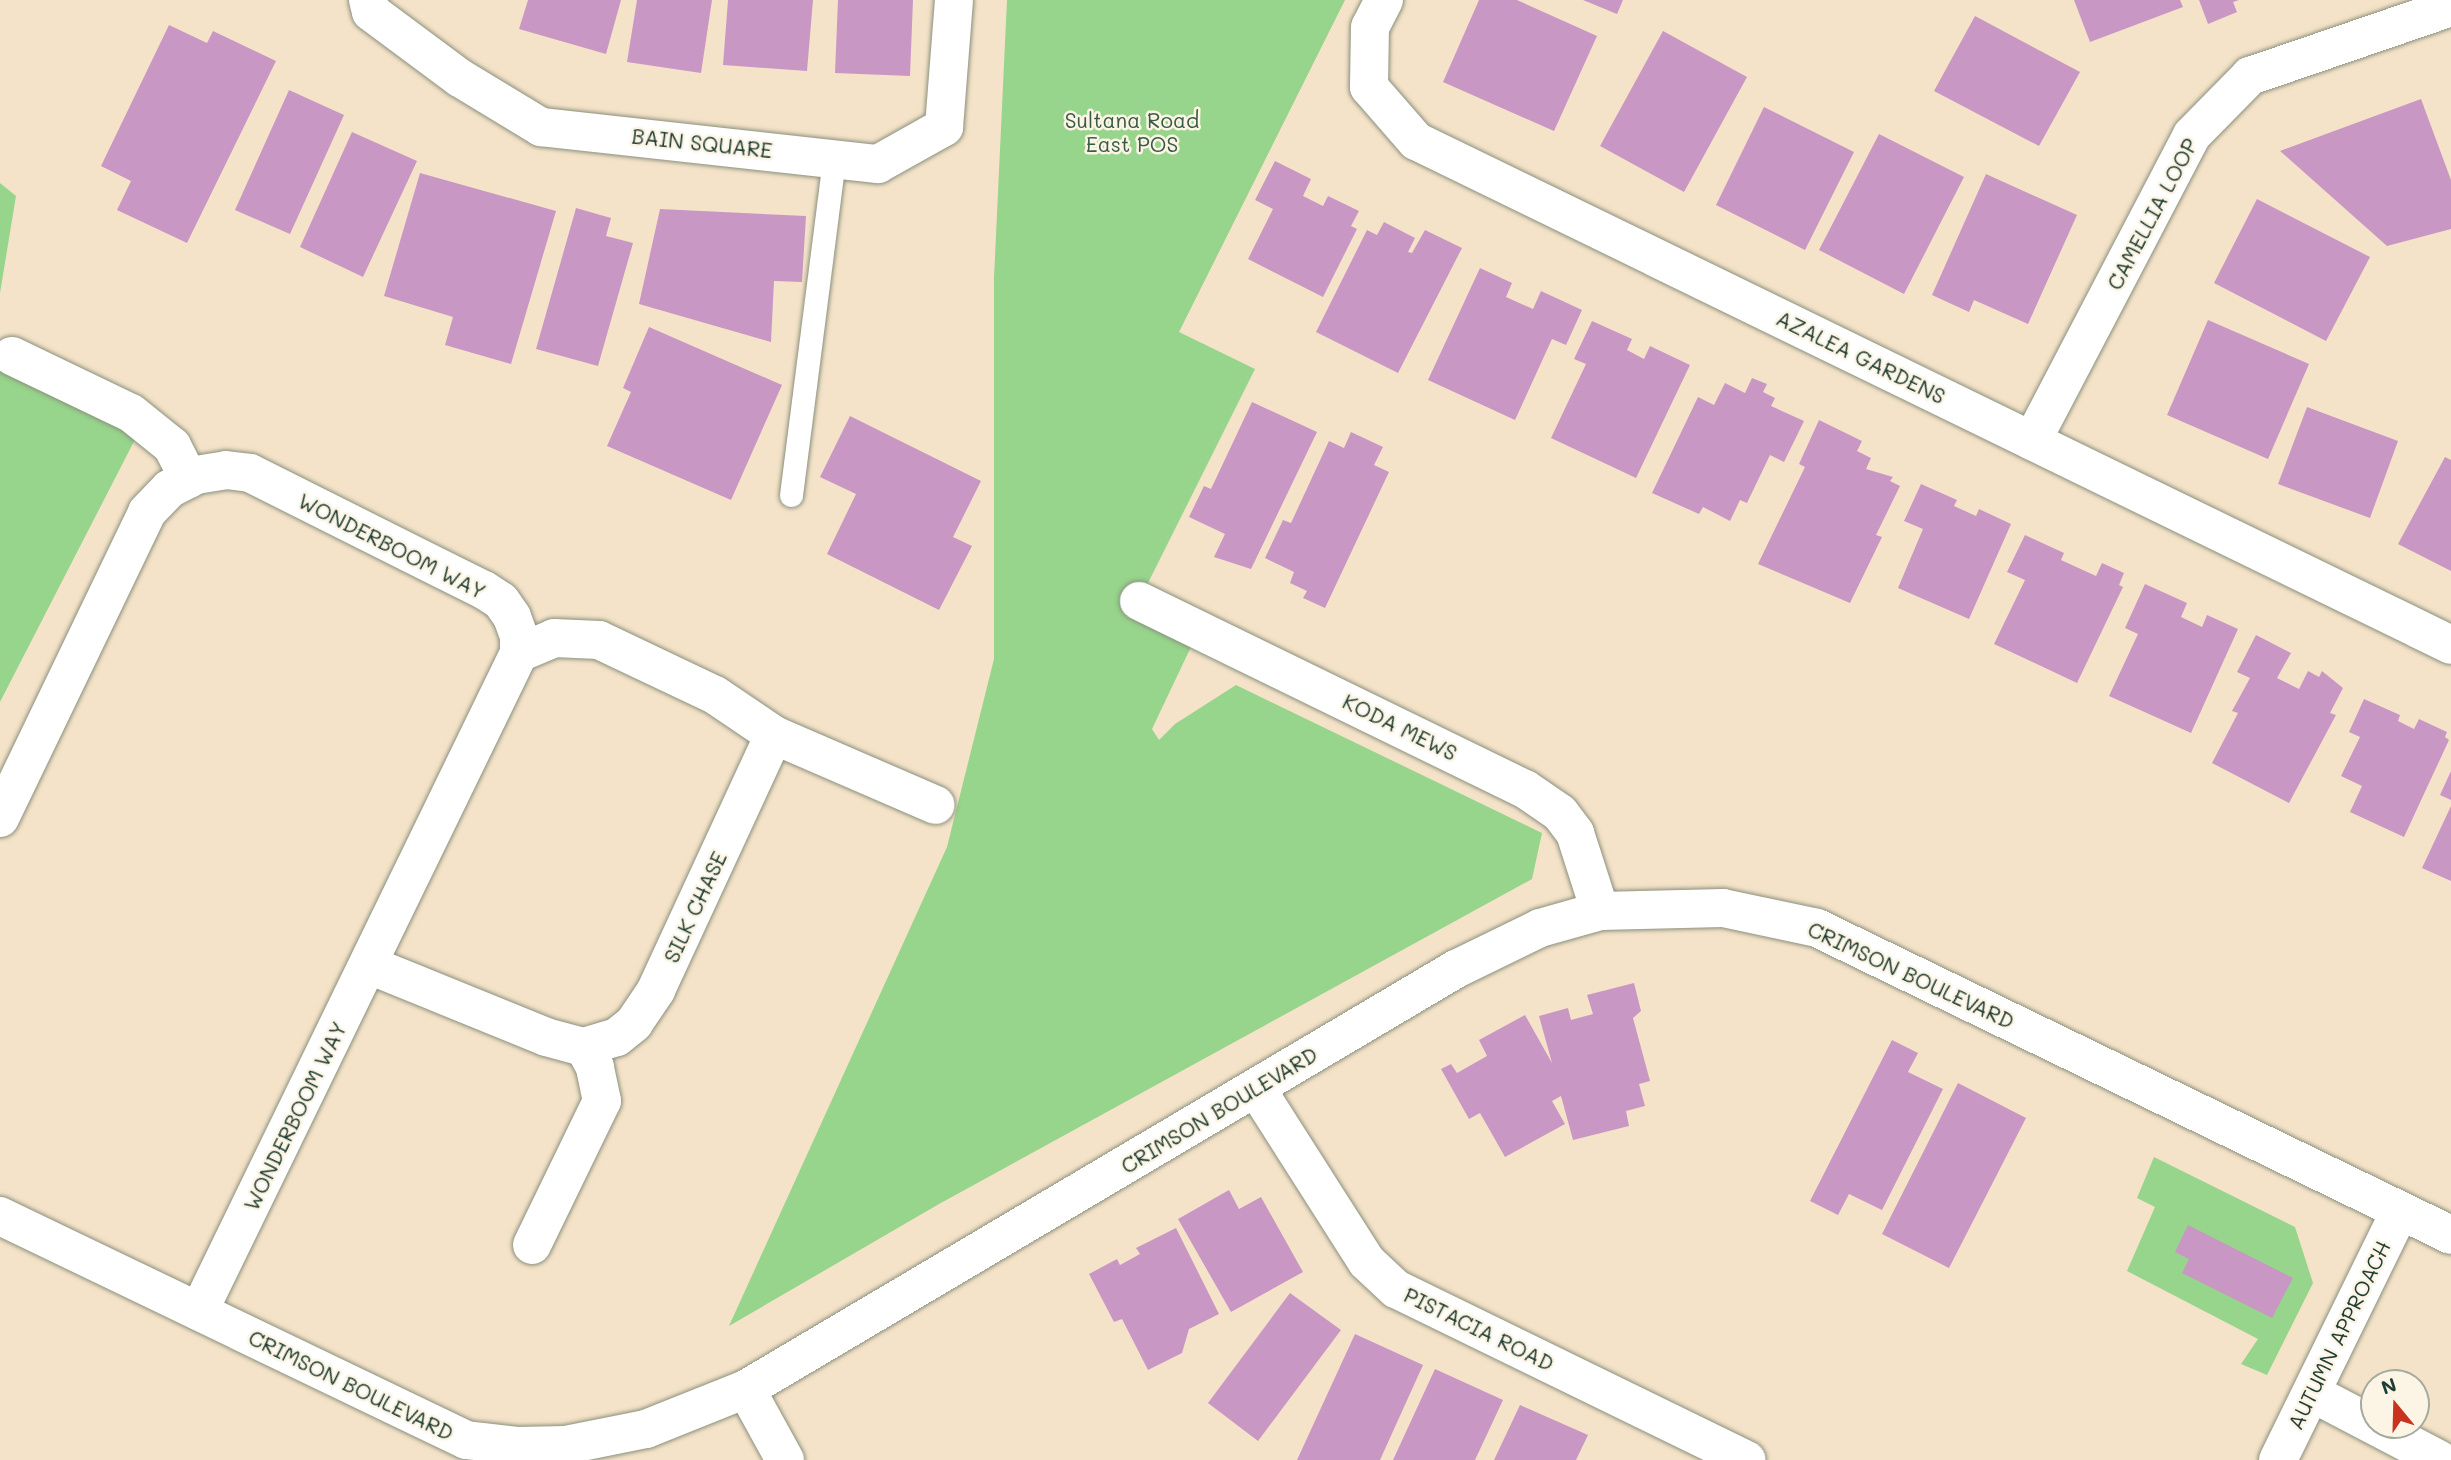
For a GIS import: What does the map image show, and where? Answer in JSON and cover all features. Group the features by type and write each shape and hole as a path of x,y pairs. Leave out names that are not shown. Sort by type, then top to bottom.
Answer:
{"street":[{"name":"BAIN SQUARE","path":"368,0 371,12 460,78 541,127 878,164 944,127 954,0"},
{"name":"AZALEA GARDENS","path":"1384,0 1370,27 1370,87 1416,141 2451,645"},
{"name":"CAMELLIA LOOP","path":"2032,441 2192,135 2250,76 2451,7"},
{"path":"12,356 131,413 172,446 190,479"},
{"name":"WONDERBOOM WAY","path":"0,818 147,512 169,489 190,479 226,470 250,473 484,590 501,601 512,617 519,636 519,653 199,1311"},
{"name":"KODA MEWS","path":"1139,601 1534,795 1560,813 1575,833 1600,911"},
{"path":"519,653 554,638 599,640 715,695 774,736 936,805"},
{"name":"SILK CHASE","path":"584,1047 617,1037 634,1023 656,990 774,736"},
{"name":"CRIMSON BOULEVARD","path":"0,1216 466,1440 517,1446 566,1445 646,1429 746,1389 1456,970 1540,928 1600,911 1723,908 1817,929 2451,1235"},
{"path":"369,965 512,1025 584,1047 594,1067 602,1101 532,1245"},
{"name":"PISTACIA ROAD","path":"1256,1088 1367,1262 1396,1289 1746,1460"},
{"name":"AUTUMN APPROACH","path":"2278,1460 2400,1211"},
{"path":"746,1389 785,1460"},
{"path":"2312,1393 2440,1460"}],"lane":[{"path":"791,495 834,158"}],"green space":[{"name":"Sultana Road East POS","path":"1007,0 1345,0 1179,332 1255,369 1139,601 1199,630 1152,729 1159,740 1175,724 1236,685 1542,833 1532,879 939,1204 729,1326 947,847 994,659 994,278"},
{"path":"0,183 16,196 0,293"},
{"path":"0,357 144,422 0,702"},
{"path":"2154,1157 2295,1227 2313,1283 2267,1375 2241,1364 2258,1339 2127,1271 2155,1207 2137,1198"}],"building":[{"path":"528,0 621,0 606,54 519,29"},
{"path":"637,0 712,0 701,73 627,62"},
{"path":"728,0 813,0 807,71 723,65"},
{"path":"838,0 913,0 910,76 835,73"},
{"path":"1479,0 1517,0 1597,36 1554,131 1443,82"},
{"path":"1583,0 1623,0 1617,14"},
{"path":"2074,0 2180,0 2183,7 2090,42"},
{"path":"2199,0 2239,0 2233,2 2237,12 2208,24"},
{"path":"1975,16 2080,72 2039,146 1934,91"},
{"path":"169,25 207,43 213,31 276,61 187,243 117,210 131,181 101,166"},
{"path":"1663,31 1747,77 1684,192 1600,146"},
{"path":"289,90 344,115 290,234 235,210"},
{"path":"2421,99 2451,180 2451,229 2387,246 2280,151"},
{"path":"1764,107 1854,152 1805,250 1716,205"},
{"path":"352,132 417,161 363,277 300,247"},
{"path":"1879,134 1964,177 1904,294 1819,250"},
{"path":"1275,161 1311,179 1303,196 1323,206 1328,196 1359,211 1351,226 1357,229 1323,297 1248,259 1273,209 1255,200"},
{"path":"420,173 556,211 511,364 445,345 453,317 384,296"},
{"path":"1986,174 2077,215 2028,324 1974,300 1969,312 1932,295"},
{"path":"2257,199 2370,257 2326,341 2214,283"},
{"path":"576,208 611,218 606,236 633,243 598,366 536,349"},
{"path":"660,209 806,216 802,282 774,281 771,342 639,304"},
{"path":"1384,222 1415,238 1408,252 1412,253 1425,230 1462,248 1398,373 1316,332 1367,230 1377,235"},
{"path":"1480,268 1512,283 1506,297 1533,309 1541,291 1582,310 1566,345 1552,339 1515,420 1428,380"},
{"path":"2208,320 2309,364 2268,459 2167,415"},
{"path":"1592,321 1632,339 1627,350 1644,359 1650,346 1690,365 1636,478 1551,438 1586,364 1574,359"},
{"path":"649,327 782,385 731,500 607,446 631,392 623,388"},
{"path":"1752,378 1767,384 1763,392 1775,398 1771,406 1804,421 1784,462 1770,455 1747,503 1740,500 1730,521 1703,507 1699,514 1652,493 1698,397 1714,405 1725,383 1745,393"},
{"path":"1252,402 1317,432 1251,569 1214,557 1225,534 1189,517 1204,486 1211,489"},
{"path":"2307,407 2398,441 2370,518 2278,484"},
{"path":"850,416 981,481 953,537 972,546 939,610 827,554 856,494 820,477"},
{"path":"1819,420 1862,441 1857,451 1871,458 1866,469 1893,477 1890,481 1900,486 1876,535 1882,537 1850,603 1758,564 1805,467 1799,464"},
{"path":"1351,432 1383,447 1374,465 1389,472 1325,608 1303,598 1307,591 1290,583 1294,572 1265,558 1283,520 1291,523 1329,441 1344,448"},
{"path":"2445,457 2451,460 2451,571 2398,544"},
{"path":"1921,484 1957,500 1954,506 1976,516 1979,509 2011,524 1969,619 1898,588 1923,529 1904,521"},
{"path":"2025,535 2064,553 2061,560 2096,576 2102,563 2124,573 2119,585 2123,587 2077,683 1994,644 2025,580 2007,572"},
{"path":"2145,584 2187,603 2181,617 2202,627 2207,615 2238,629 2191,733 2109,696 2138,634 2125,628"},
{"path":"2256,635 2291,653 2277,678 2299,689 2308,671 2319,677 2322,671 2343,688 2330,713 2336,715 2289,803 2212,763 2238,713 2232,711 2250,678 2237,672"},
{"path":"2364,699 2400,715 2398,721 2414,729 2419,719 2447,732 2445,737 2449,740 2404,837 2350,812 2362,786 2341,776 2360,737 2349,732"},
{"path":"2451,771 2451,800 2440,795"},
{"path":"2451,806 2451,881 2422,868"},
{"path":"1634,983 1641,1011 1633,1018 1650,1081 1639,1084 1645,1106 1626,1111 1629,1126 1573,1140 1561,1096 1552,1101 1565,1124 1505,1157 1480,1113 1469,1119 1441,1069 1451,1064 1457,1073 1487,1056 1479,1040 1525,1015 1552,1063 1539,1016 1568,1008 1571,1020 1593,1014 1587,995"},
{"path":"1892,1040 1918,1053 1908,1072 1943,1089 1882,1210 1849,1194 1838,1215 1810,1201"},
{"path":"1958,1083 2026,1118 1949,1268 1882,1234"},
{"path":"1229,1190 1239,1209 1261,1197 1303,1272 1231,1312 1178,1219"},
{"path":"2188,1225 2293,1278 2272,1318 2182,1273 2189,1259 2175,1252"},
{"path":"1176,1228 1219,1314 1189,1329 1182,1353 1148,1370 1122,1319 1114,1322 1089,1274 1117,1259 1120,1265 1140,1254 1136,1248"},
{"path":"1290,1293 1341,1330 1258,1441 1208,1403"},
{"path":"1355,1334 1423,1365 1380,1460 1297,1460"},
{"path":"1435,1369 1503,1400 1475,1460 1393,1460"},
{"path":"1520,1405 1588,1435 1576,1460 1494,1460"}]}
